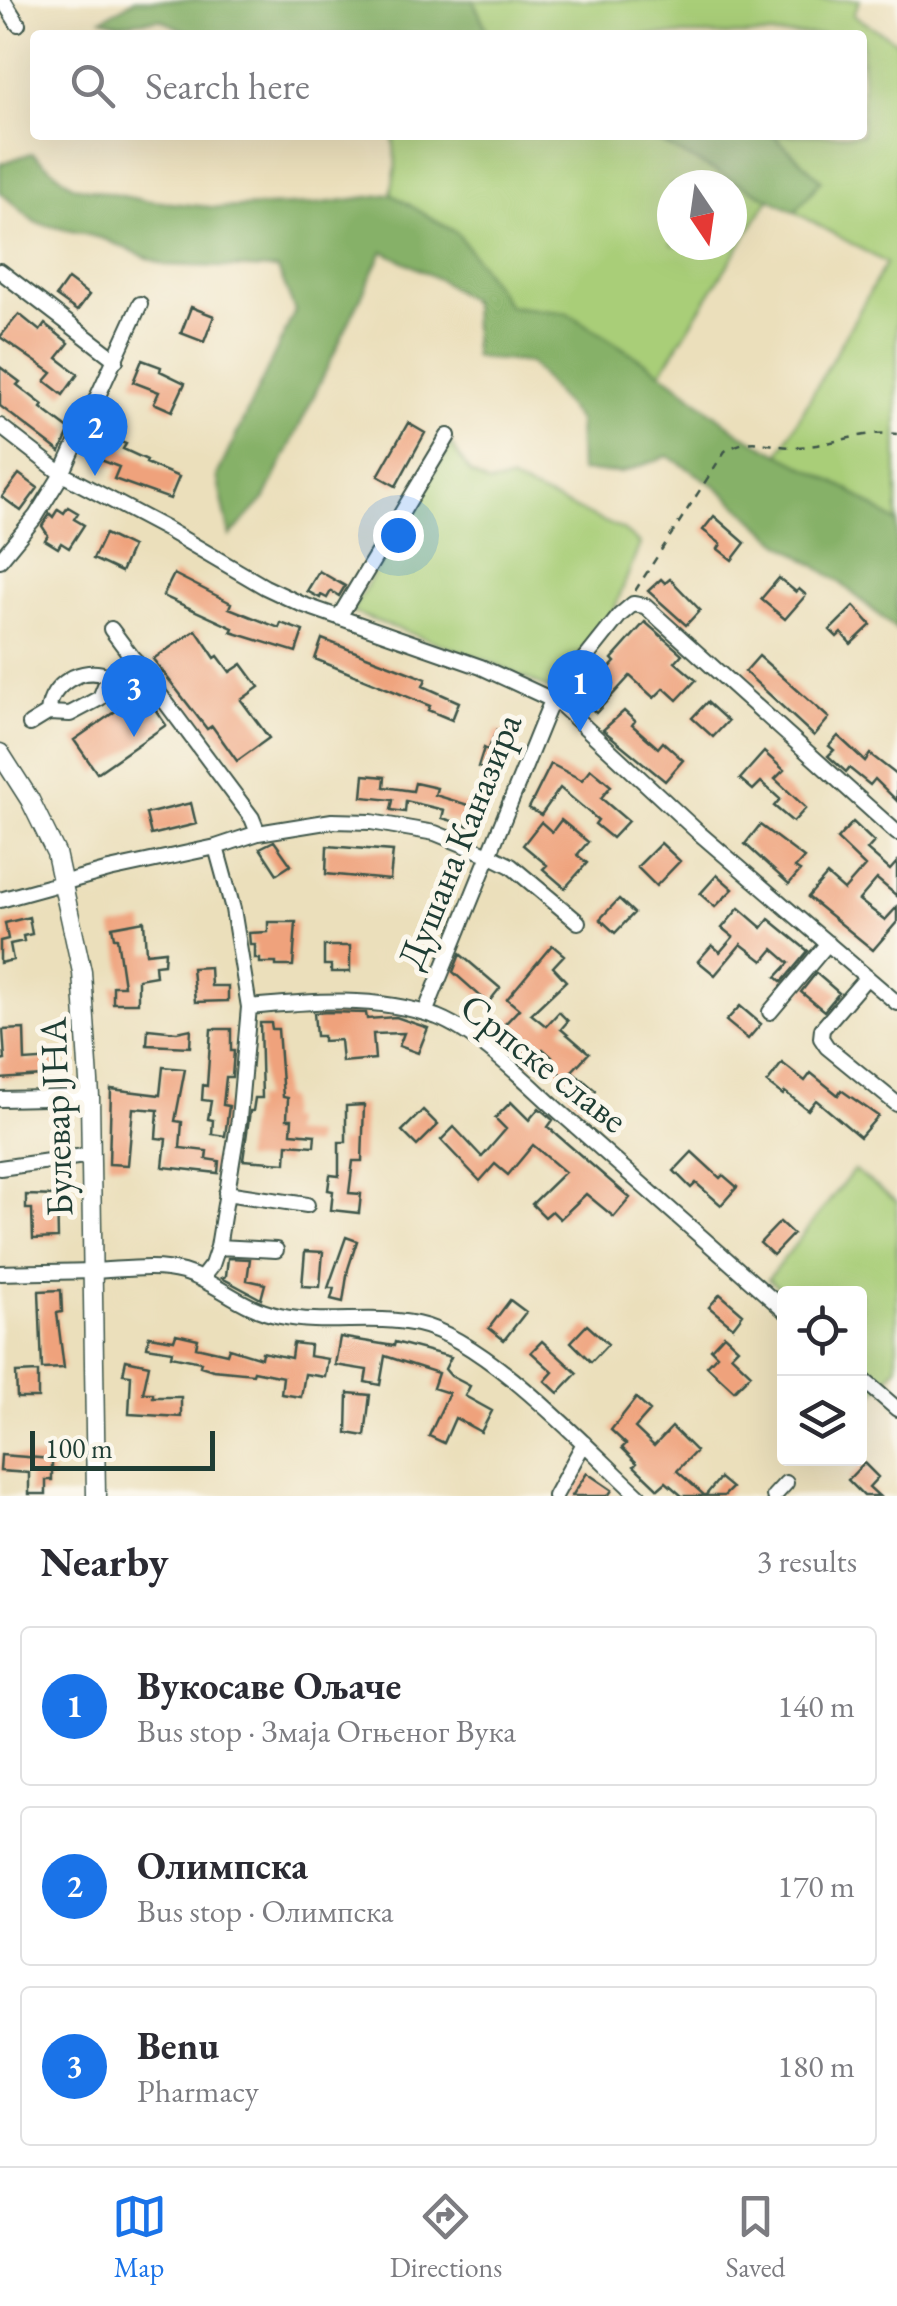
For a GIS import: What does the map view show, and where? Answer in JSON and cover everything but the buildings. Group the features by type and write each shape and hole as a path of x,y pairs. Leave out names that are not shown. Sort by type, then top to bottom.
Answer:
{"main road":[{"name":"Булевар ЈНА","path":"0,753 56,852 82,972 92,1155 96,1496"}],"street":[{"path":"3,0 18,24"},
{"path":"0,271 116,360"},
{"path":"0,560 36,516 62,474 140,304"},
{"path":"0,426 62,474 166,528 265,587 482,666 553,699 897,1003"},
{"path":"339,617 448,436"},
{"path":"633,604 645,606 897,833"},
{"name":"Душана Каназира","path":"425,1013 553,699 633,604"},
{"path":"111,628 252,818 258,833"},
{"path":"30,724 48,714 70,714 100,698 109,676 134,660"},
{"path":"48,714 49,701 62,685 86,672 109,676"},
{"path":"0,900 258,833 332,822 396,824 435,833 511,866 578,922"},
{"path":"201,1279 212,1266 218,1247 239,1119 249,1007 233,909 216,847"},
{"path":"770,1012 828,943"},
{"path":"867,977 822,1029 821,1038 897,1104"},
{"name":"Српске славе","path":"249,1007 353,1002 425,1013 458,1028 777,1304"},
{"path":"0,1099 90,1097"},
{"path":"0,1168 92,1155"},
{"path":"226,1194 307,1205"},
{"path":"218,1247 276,1250"},
{"path":"0,1273 158,1268 201,1279 238,1302 285,1318 380,1318 442,1331 478,1354 584,1443 639,1496"},
{"path":"867,1383 897,1409"},
{"path":"555,1496 584,1443"},
{"path":"774,1496 786,1482"}],"path":[{"path":"633,604 634,593 725,451 746,441 800,447 869,434 897,434"}],"green space":[{"path":"135,0 473,0 487,30 183,30 160,19 119,24 102,19"},
{"path":"473,0 860,0 853,15 897,42 897,523 849,490 779,454 886,263 795,212 821,180 778,140 867,140 867,30 487,30"},
{"path":"393,140 655,140 713,170 657,170 657,260 731,260 661,372 567,313 509,306 458,234 391,194 396,167"},
{"path":"655,140 778,140 821,180 795,212 747,187 747,170 713,170"},
{"path":"32,153 73,186 142,200 220,208 316,204 391,194 458,234 509,306 567,313 661,372 739,433 849,490 897,523 897,630 837,580 779,542 716,486 668,456 621,473 580,471 578,420 530,363 474,357 472,302 440,280 383,251 265,498 230,536 217,476 295,311 278,269 164,265 104,239 35,222 0,192 0,164"},
{"path":"747,188 769,199 747,234"},
{"path":"451,444 470,473 489,484 510,480 623,530 640,544 613,613 551,690 485,660 351,612"},
{"path":"854,1170 897,1202 897,1367 867,1402 867,1286 777,1286 768,1279"}],"place":[{"name":"Олимпска","path":"95,476"},
{"name":"Вукосаве Ољаче","path":"580,732"},
{"name":"Benu","path":"134,737"}]}
